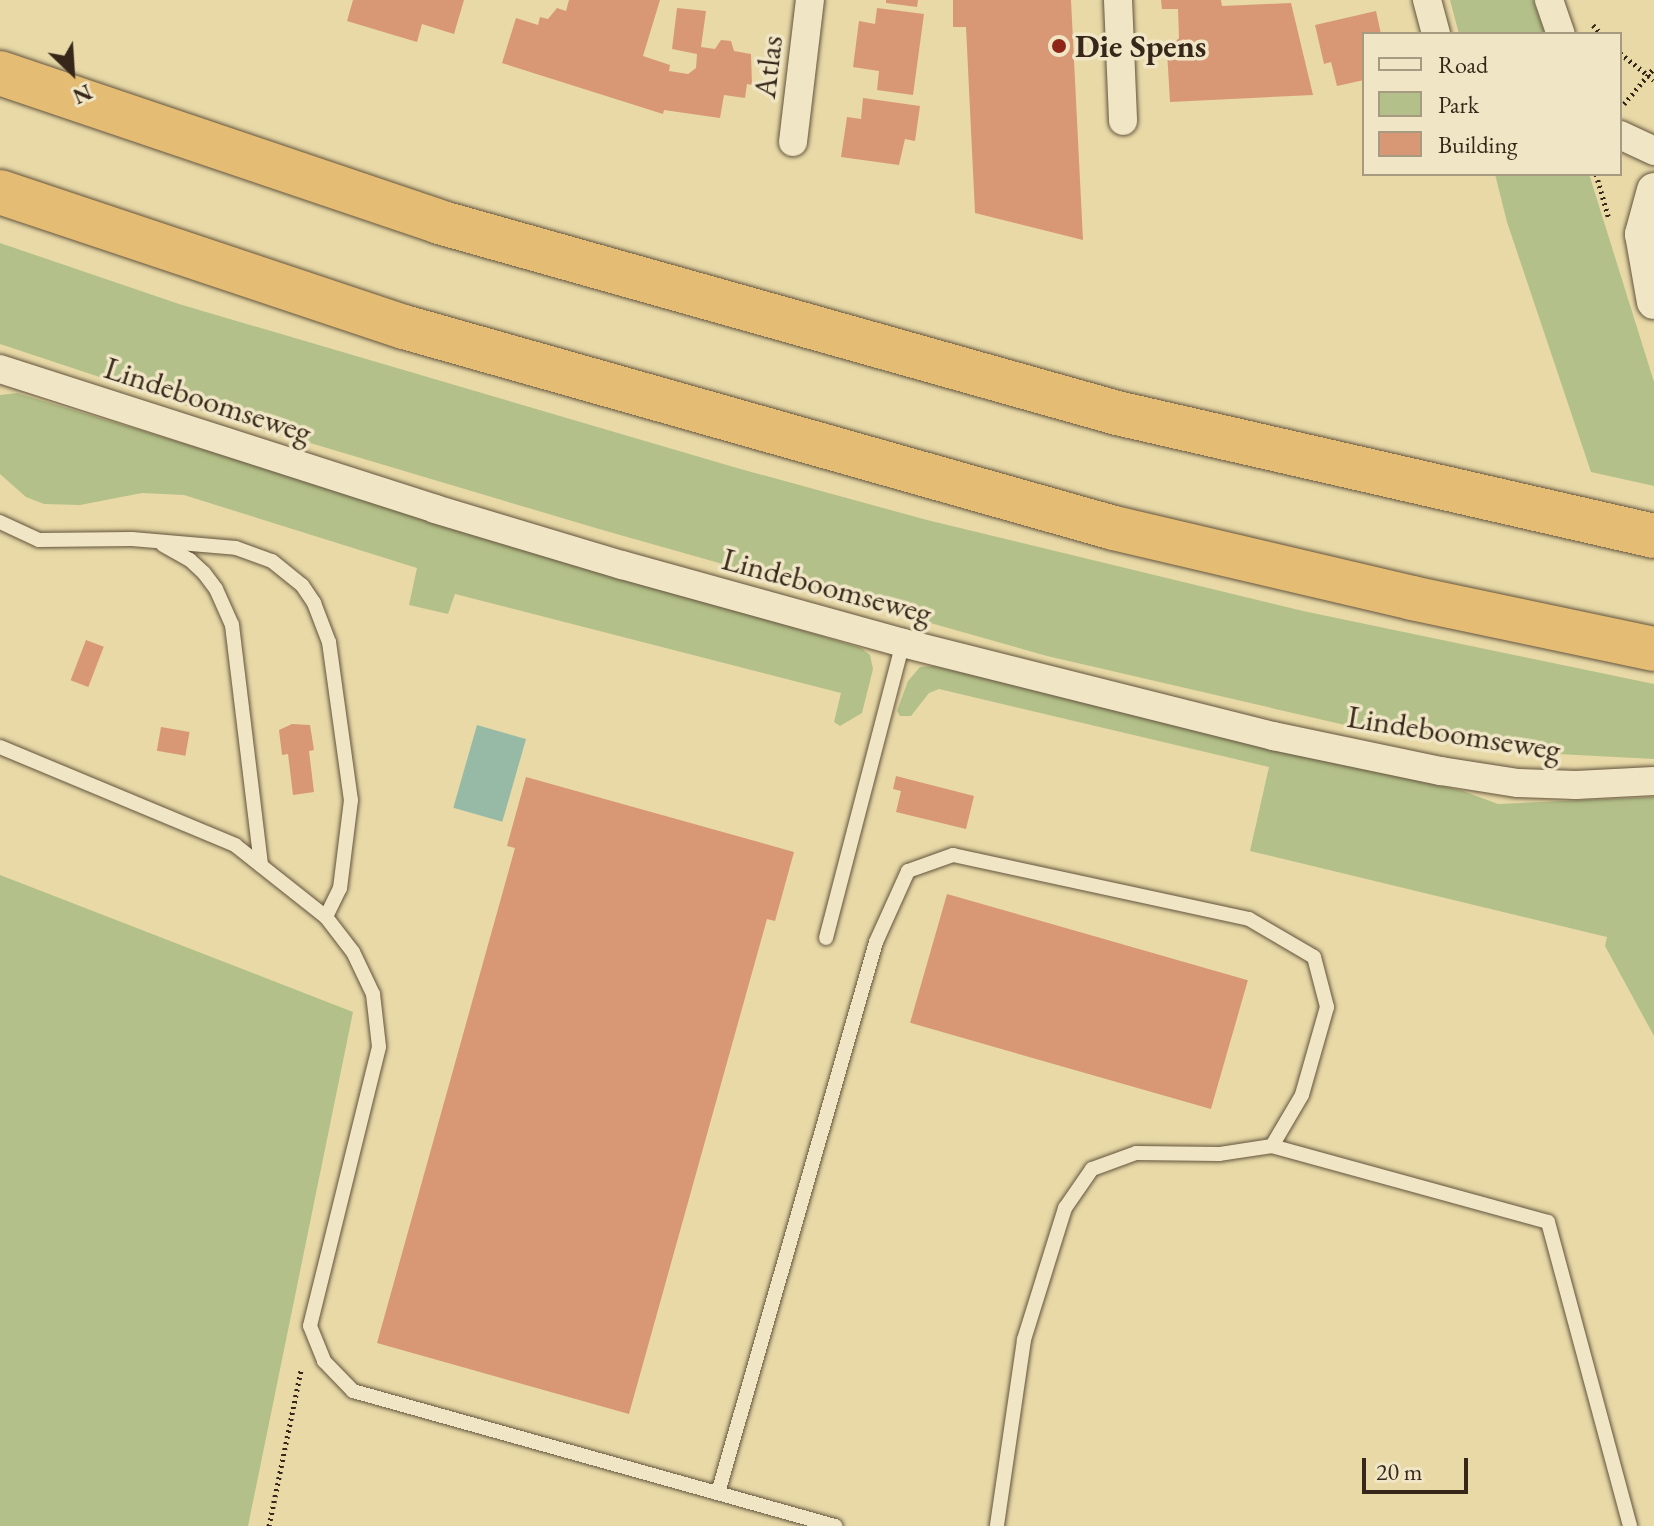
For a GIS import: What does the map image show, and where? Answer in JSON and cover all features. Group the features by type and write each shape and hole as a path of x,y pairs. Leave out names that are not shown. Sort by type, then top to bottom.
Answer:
{"highway":[{"path":"0,73 439,222 1117,413 1654,536"},
{"path":"0,192 404,327 1114,528 1412,598 1654,649"}],"street":[{"name":"Atlas","path":"793,142 810,0"},
{"path":"1118,0 1123,121"},
{"path":"1427,0 1435,32"},
{"path":"1549,0 1560,32"},
{"path":"1622,136 1654,151"},
{"path":"1654,190 1642,234 1654,302"},
{"name":"Lindeboomseweg","path":"0,369 435,509 903,643 1273,736 1441,771 1547,784 1654,781"}],"lane":[{"path":"0,522 39,540 151,540 236,548 272,561 302,585 323,622 351,800 340,888 326,917"},
{"path":"151,540 190,560 210,581 226,606 232,625 261,865"},
{"path":"826,938 903,643"},
{"path":"0,747 235,845 326,917 353,952 373,994 379,1047 310,1326 324,1361 353,1391 835,1526"},
{"path":"718,1493 876,942 908,871 953,855 1249,919 1314,957 1327,1007 1302,1095 1272,1146"},
{"path":"997,1526 1024,1340 1065,1208 1092,1169 1136,1153 1219,1154 1272,1146 1548,1222 1630,1526"}],"path":[{"path":"1622,55 1654,80"},
{"path":"1622,107 1654,68"},
{"path":"269,1526 310,1326"}],"green space":[{"path":"1450,0 1533,0 1544,32 1458,32"},
{"path":"1496,176 1590,176 1654,382 1654,486 1591,472 1507,222"},
{"path":"0,243 179,304 737,468 927,520 1303,611 1654,684 1654,759 1519,752 1358,728 1047,656 599,529 196,409 0,344"},
{"path":"17,393 861,648 870,655 873,669 862,713 840,726 834,722 841,693 455,594 448,614 409,605 417,568 184,495 142,493 80,505 44,504 26,497 0,474 0,395"},
{"path":"934,666 1463,791 1498,804 1654,797 1654,1036 1605,946 1607,937 1250,851 1269,767 939,689 929,693 911,716 900,716 897,711 908,681 920,667"},
{"path":"0,875 353,1012 248,1526 0,1526"}],"shaded area":[{"path":"477,725 526,739 502,822 453,808"}],"building":[{"path":"353,0 464,0 454,34 422,24 417,42 347,21"},
{"path":"569,0 660,0 643,56 670,65 669,71 688,74 696,68 697,54 672,49 677,8 706,11 701,47 715,49 721,40 731,41 734,51 751,54 752,85 747,84 745,98 724,95 720,118 664,110 663,114 502,63 516,18 538,25 540,17 548,19 557,8 566,11"},
{"path":"886,0 918,0 917,7 886,3"},
{"path":"953,0 1071,0 1083,240 975,213 966,27 953,27"},
{"path":"1161,0 1221,0 1222,6 1291,3 1313,95 1170,102 1167,51 1179,38 1178,9 1162,9"},
{"path":"877,8 924,14 913,95 877,90 879,71 853,67 859,21 875,24"},
{"path":"1376,11 1381,32 1362,32 1362,80 1337,86 1331,62 1324,64 1315,25"},
{"path":"863,98 920,106 915,141 905,139 899,165 841,157 847,117 861,119"},
{"path":"86,640 104,647 88,687 71,680"},
{"path":"292,724 310,725 314,750 309,751 314,792 293,795 288,754 282,755 279,730"},
{"path":"161,727 190,732 185,756 157,751"},
{"path":"896,776 974,796 966,829 896,812 901,791 893,789"},
{"path":"526,777 794,852 775,921 767,919 629,1414 377,1343 515,848 507,846"},
{"path":"947,894 1248,980 1211,1109 910,1023"}],"place":[{"name":"Die Spens","path":"1059,46"}]}
